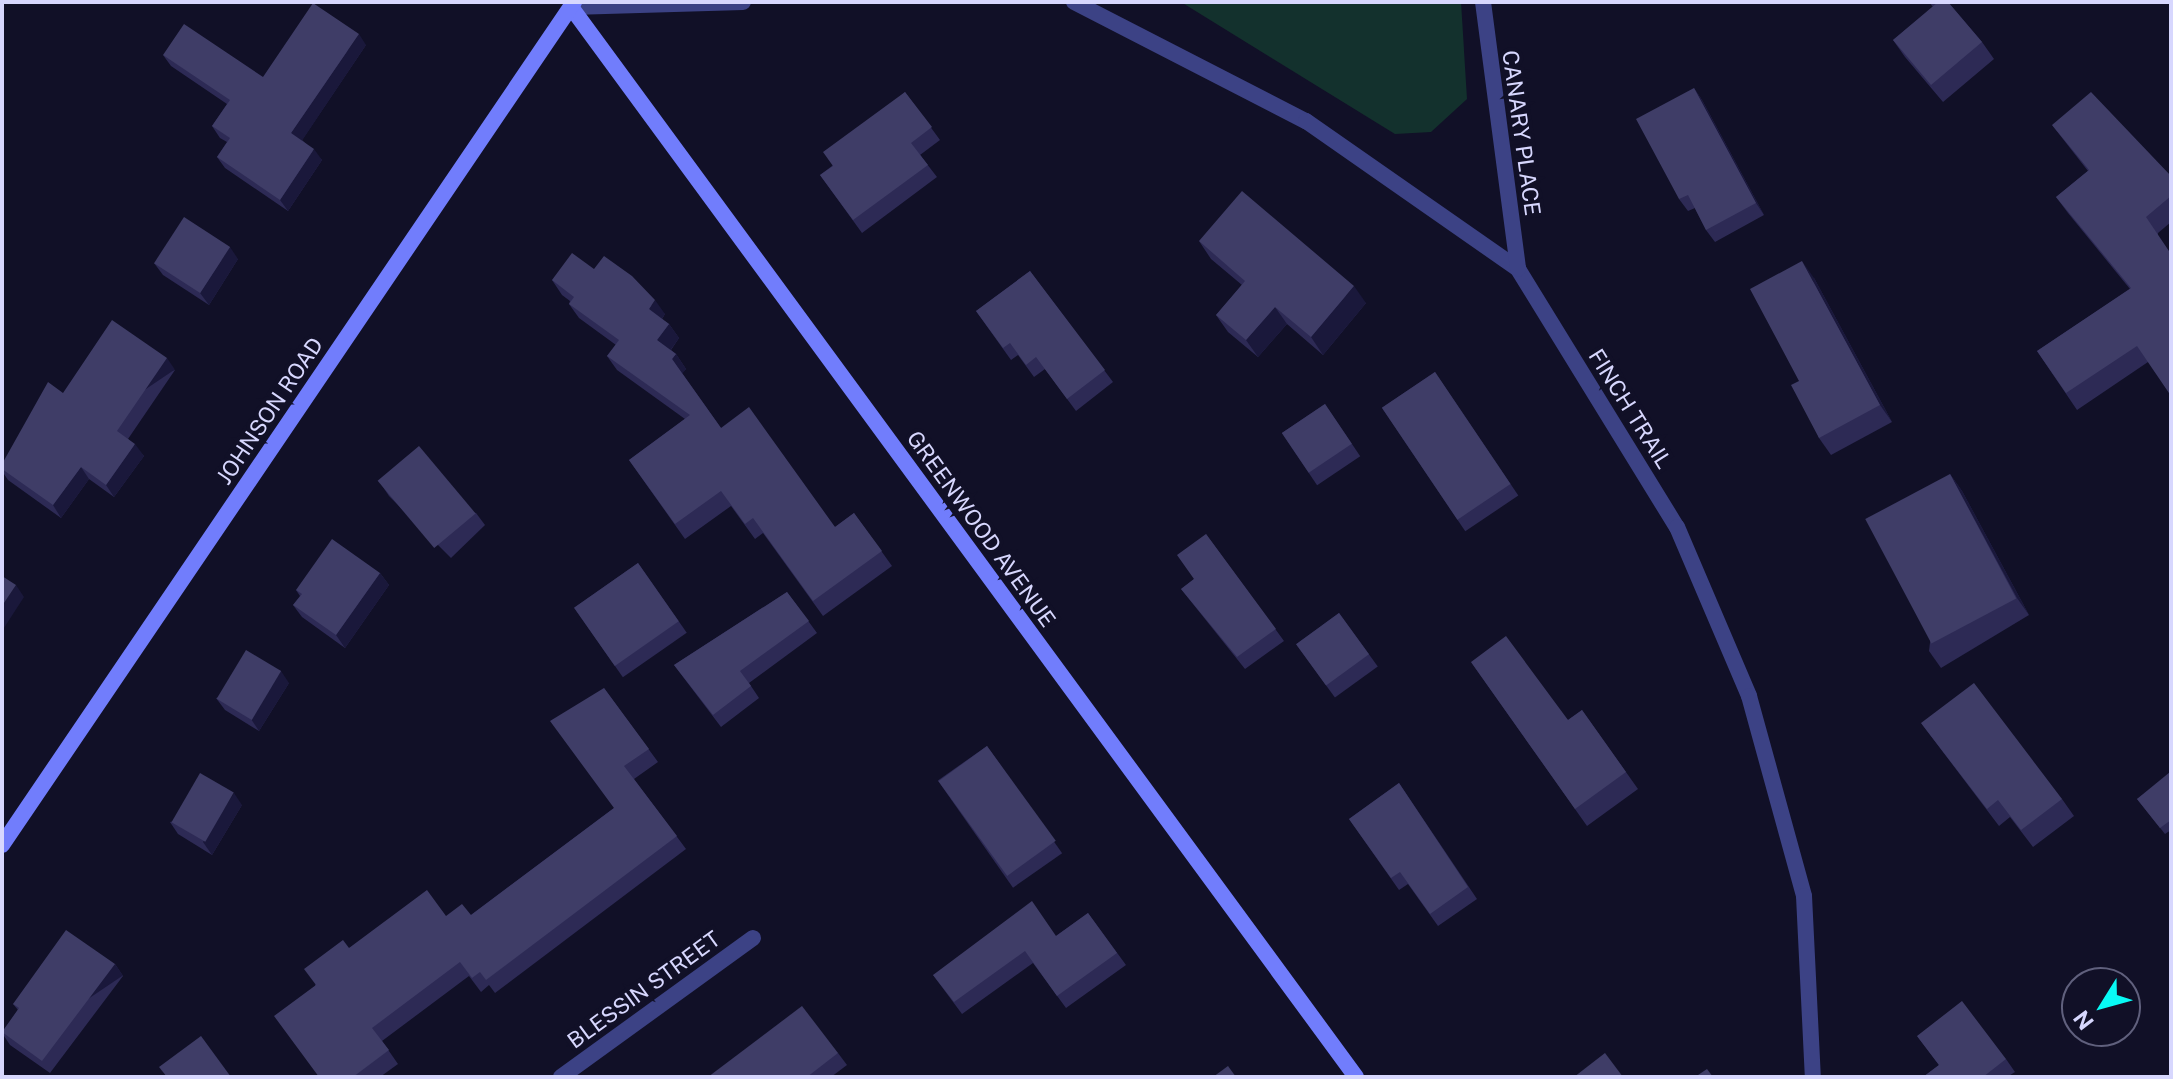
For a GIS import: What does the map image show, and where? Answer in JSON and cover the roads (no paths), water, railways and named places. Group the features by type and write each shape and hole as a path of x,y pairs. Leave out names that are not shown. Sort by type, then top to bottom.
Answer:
{"street":[{"path":"573,4 743,2"},
{"name":"FINCH TRAIL","path":"1074,2 1306,121 1518,269 1677,527 1749,696 1804,896 1813,1077"},
{"name":"CANARY PLACE","path":"1483,2 1518,269"},
{"name":"JOHNSON ROAD","path":"2,845 573,4"},
{"name":"GREENWOOD AVENUE","path":"573,4 1356,1077"},
{"name":"BLESSIN STREET","path":"561,1077 753,938"}]}
